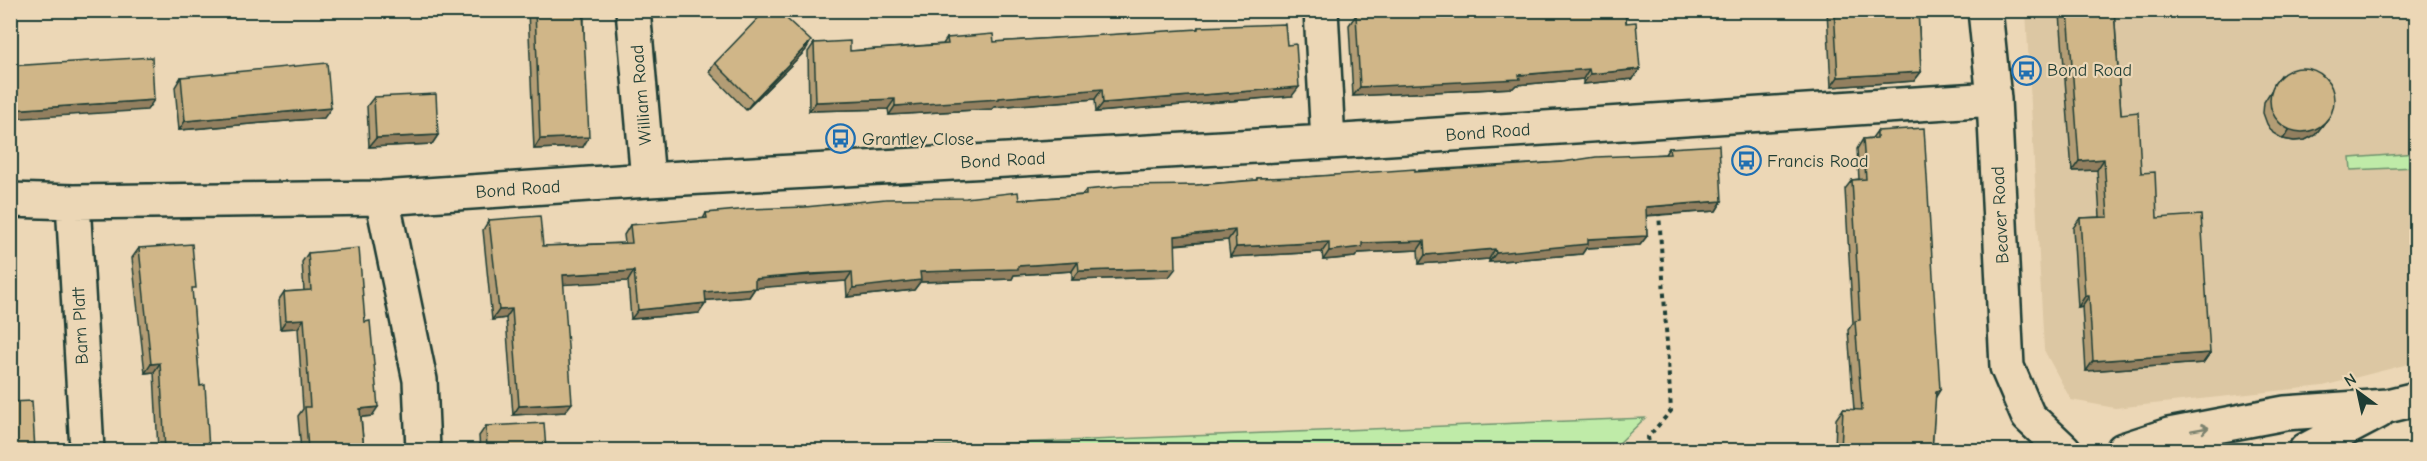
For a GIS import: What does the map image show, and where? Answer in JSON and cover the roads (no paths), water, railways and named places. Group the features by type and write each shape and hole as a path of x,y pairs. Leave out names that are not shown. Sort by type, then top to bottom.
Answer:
{"street":[{"name":"William Road","path":"633,10 648,180"},
{"path":"1321,10 1328,142"},
{"name":"Beaver Road","path":"1985,10 1994,99 2007,367 2028,416 2028,450"},
{"name":"Bond Road","path":"10,200 73,202 382,198 648,180 1328,142 1994,99"},
{"path":"382,198 420,380 423,450"},
{"name":"Barn Platt","path":"73,202 87,450"},
{"path":"2123,450 2169,435 2284,413 2402,403"},
{"path":"2306,450 2402,403"},
{"name":"Beaver Road","path":"2028,416 2064,450"}],"place":[{"name":"Bond Road","path":"2026,70"},
{"name":"Grantley Close","path":"841,139"},
{"name":"Francis Road","path":"1746,161"}]}
